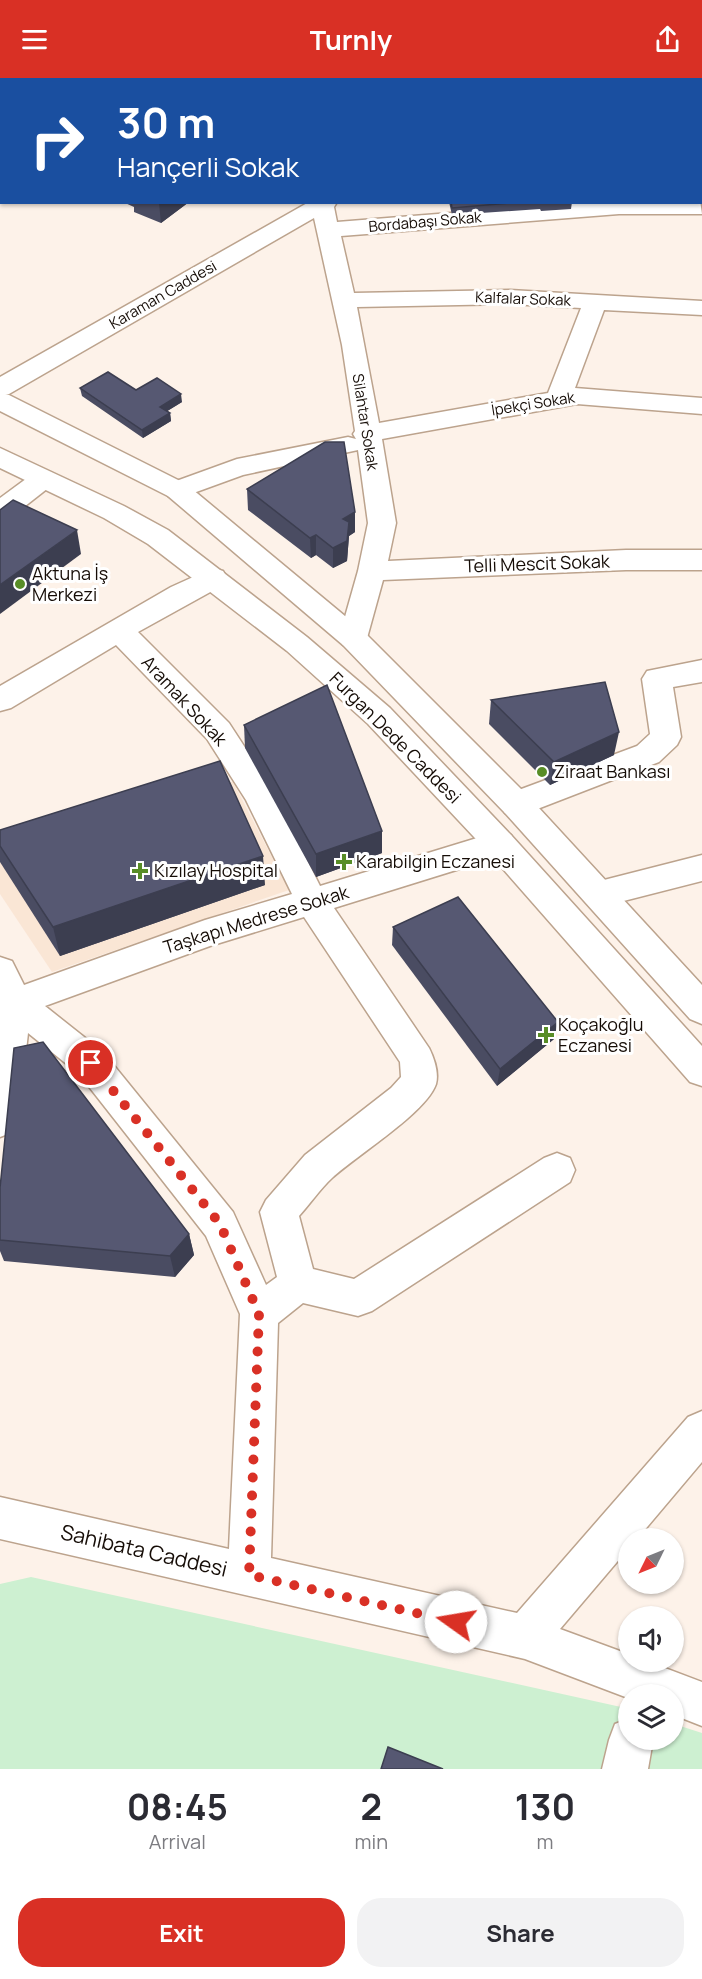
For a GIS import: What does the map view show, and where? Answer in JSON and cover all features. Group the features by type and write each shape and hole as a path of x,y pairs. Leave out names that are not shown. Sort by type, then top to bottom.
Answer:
{"street":[{"name":"Silahtar Sokak","path":"324,204 354,345 382,523 372,571 353,638"},
{"name":"Karaman Caddesi","path":"0,388 324,204"},
{"name":"Bordabaşı Sokak","path":"328,230 647,205 702,207"},
{"name":"Kalfalar Sokak","path":"344,300 510,297 702,308"},
{"path":"558,399 594,302"},
{"name":"İpekçi Sokak","path":"177,490 237,468 367,437 558,399 577,396 702,406"},
{"path":"0,400 177,490 353,638 516,804 702,1009"},
{"name":"Furgan Dede Caddesi","path":"0,457 158,537 297,644 379,716 500,844 702,1071"},
{"path":"0,512 43,478"},
{"name":"Telli Mescit Sokak","path":"372,571 626,560 702,560"},
{"path":"0,700 213,578"},
{"name":"Aramak Sokak","path":"119,630 218,731 259,794 312,902 417,1059 419,1082 404,1099 318,1167 279,1212 298,1284"},
{"path":"516,804 648,754 666,737 657,679 702,671"},
{"name":"Taşkapı Medrese Sokak","path":"5,994 500,844"},
{"path":"600,894 702,868"},
{"path":"0,1121 5,994"},
{"path":"5,994 91,1063 220,1224 259,1314 249,1575"},
{"path":"259,1314 298,1284 358,1298 557,1170"},
{"path":"525,1637 702,1431"},
{"name":"Sahibata Caddesi","path":"0,1518 525,1637 634,1684"},
{"name":"Sahibata Caddesi","path":"684,1699 702,1704"},
{"path":"625,1769 629,1750"}],"shaded area":[{"name":"Kızılay Hospital","path":"233,782 289,890 52,972 0,894 0,852 199,783"}],"green space":[{"path":"31,1577 618,1707 618,1750 684,1750 684,1727 702,1733 702,1769 0,1769 0,1584"}],"building":[{"path":"451,204 499,204 452,208"},
{"path":"108,372 136,390 157,378 181,394 160,407 170,413 142,430 80,388"},
{"path":"325,442 344,442 355,512 343,519 349,522 347,541 333,548 316,535 310,538 247,489"},
{"path":"13,500 77,530 0,585 0,510"},
{"path":"605,682 619,732 554,762 491,700"},
{"path":"327,685 382,831 316,854 244,725"},
{"name":"Kızılay Hospital","path":"220,761 263,856 53,927 0,846 0,830"},
{"path":"458,897 558,1022 500,1069 393,927"},
{"path":"43,1042 189,1234 170,1256 0,1240 0,1188 14,1048"},
{"path":"388,1747 443,1769 381,1769"}],"place":[{"name":"Aktuna İş Merkezi","path":"20,584"},
{"name":"Ziraat Bankası","path":"542,772"},
{"name":"Karabilgin Eczanesi","path":"344,862"},
{"name":"Kızılay Hospital","path":"140,871"},
{"name":"Koçakoğlu Eczanesi","path":"546,1035"}],"route":[{"path":"91,1063 220,1224 259,1314 249,1575 456,1622"}]}
